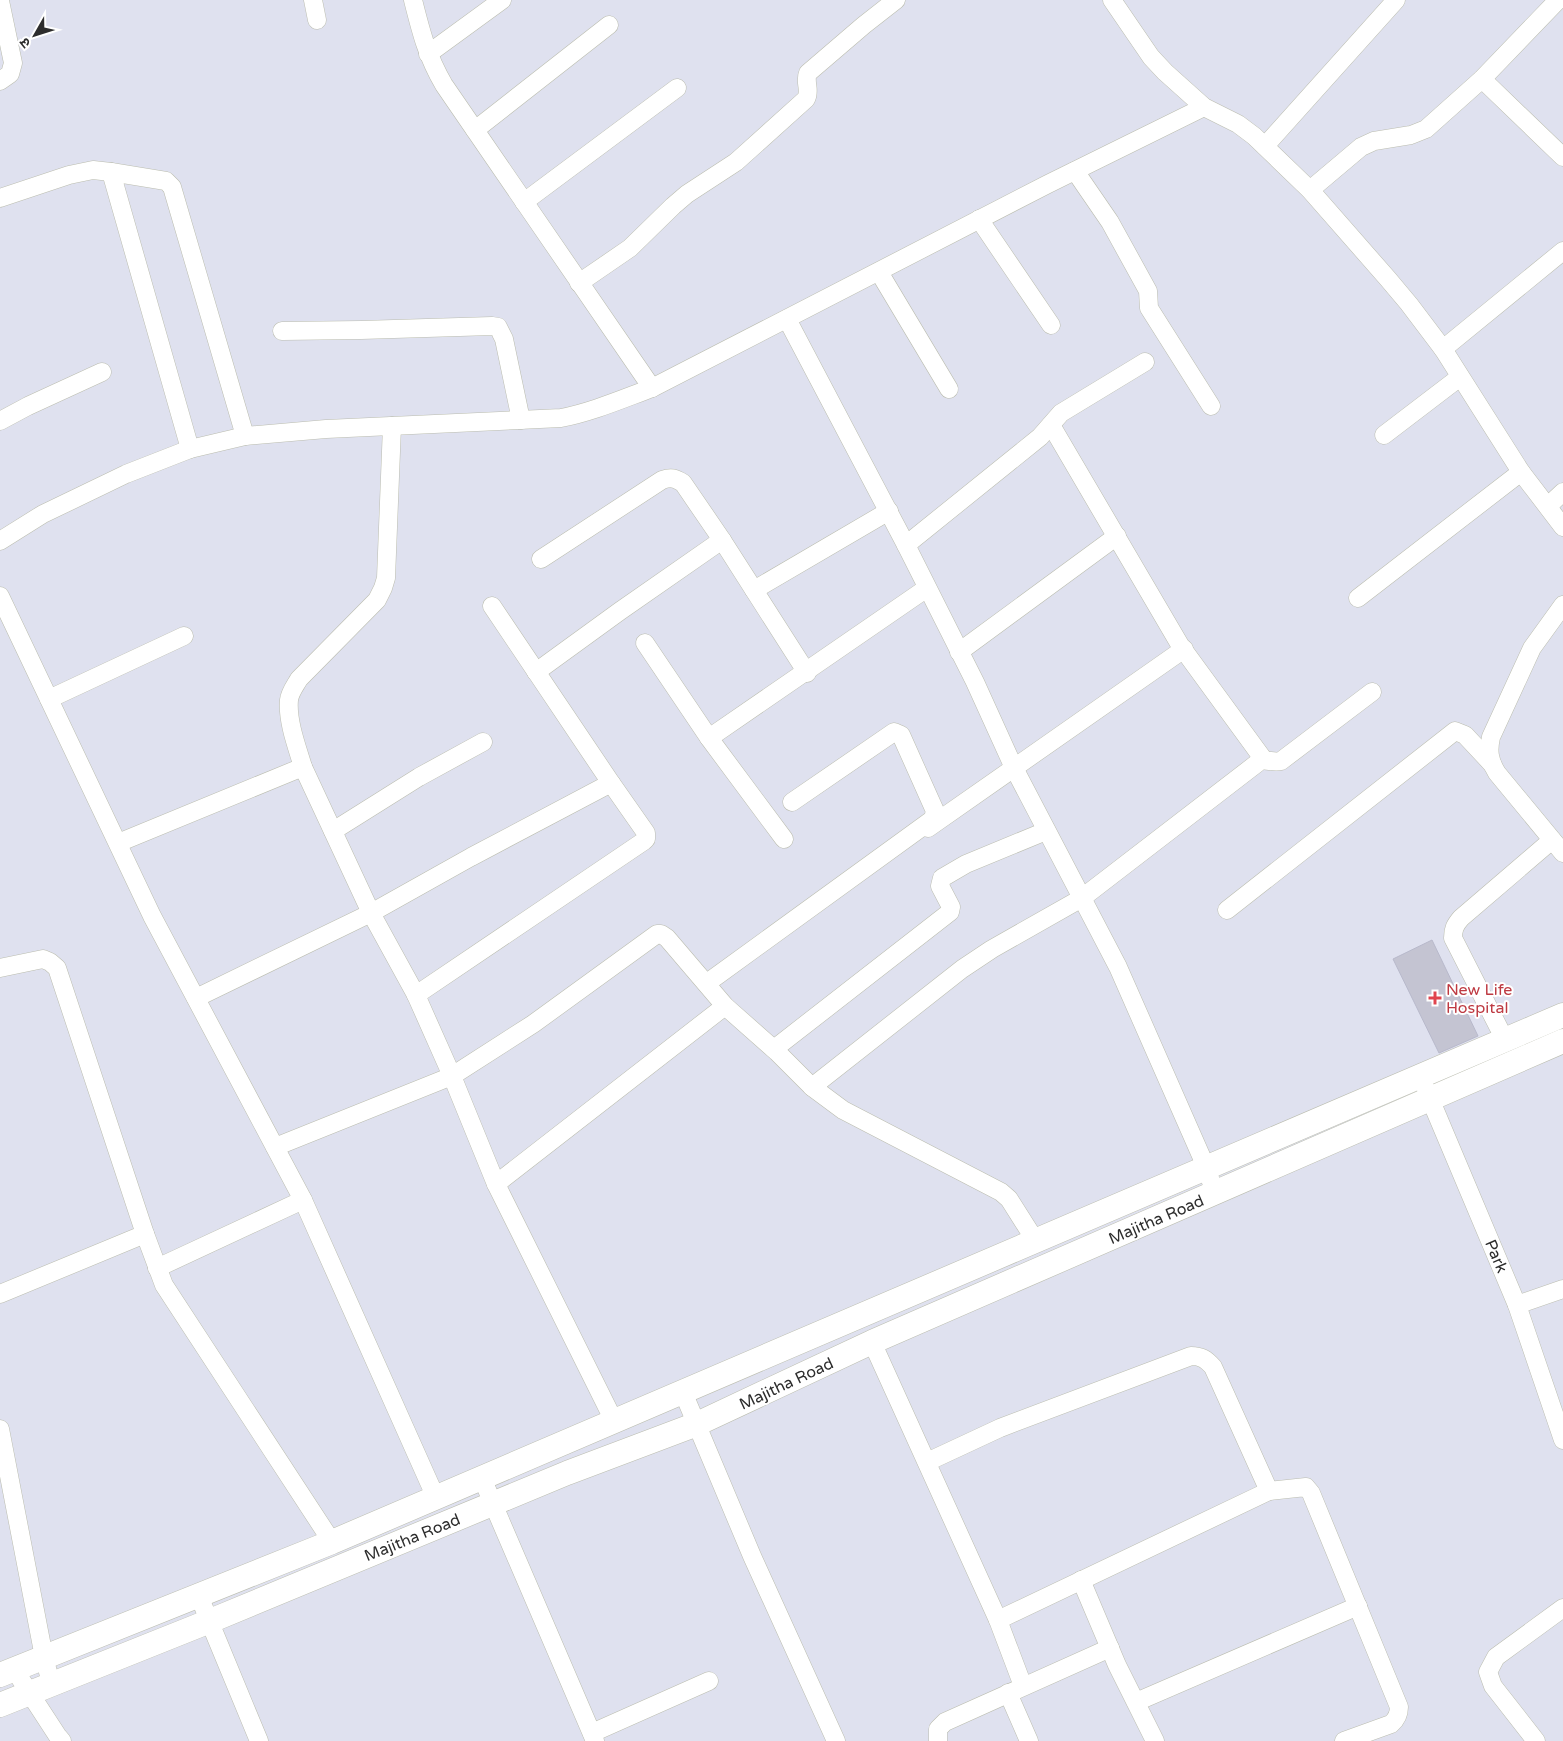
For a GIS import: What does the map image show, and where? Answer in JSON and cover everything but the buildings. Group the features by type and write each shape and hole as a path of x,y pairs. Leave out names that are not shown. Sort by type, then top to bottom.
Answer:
{"main road":[{"name":"Majitha Road","path":"7,1672 332,1542 1563,1015"},
{"name":"Majitha Road","path":"0,1705 567,1473 697,1424 872,1342 1563,1041"}],"street":[{"path":"313,0 318,20"},
{"path":"413,0 428,54 444,85 652,388"},
{"path":"428,54 502,0"},
{"path":"580,283 619,257 687,194 736,162 752,148 806,99 808,95 806,80 808,73 864,24 896,0"},
{"path":"1112,0 1151,57 1177,84 1204,107 1238,124 1265,146 1310,190 1399,291 1442,349 1521,472 1563,527"},
{"path":"1265,146 1396,0"},
{"path":"1310,190 1361,147 1374,141 1411,135 1426,129 1482,79 1558,0"},
{"path":"0,1 13,64 10,74 0,81"},
{"path":"475,130 609,25"},
{"path":"1482,79 1563,157"},
{"path":"524,202 677,88"},
{"path":"0,541 52,510 126,474 190,449 244,436 326,429 561,418 578,415 652,388 979,219 1204,107"},
{"path":"0,198 93,170 166,181 172,187 244,436"},
{"path":"1075,171 1110,222 1148,290 1149,308 1211,406"},
{"path":"111,172 190,449"},
{"path":"979,219 1050,325"},
{"path":"1442,349 1563,251"},
{"path":"879,272 949,389"},
{"path":"787,319 889,510 1014,768 1134,1002 1206,1167 1215,1193"},
{"path":"282,331 498,327 504,339 520,420"},
{"path":"906,544 1040,437 1067,409 1145,362"},
{"path":"0,421 102,372"},
{"path":"1384,434 1460,377"},
{"path":"1051,425 1184,650 1264,760 1281,761 1372,692"},
{"path":"392,426 386,578 383,588 377,600 299,679 291,691 289,701 292,730 303,767 371,913 416,995 452,1076 496,1184 614,1421"},
{"path":"1358,598 1521,472"},
{"path":"541,559 662,480 676,478 683,483 722,540 807,673"},
{"path":"1548,506 1563,492"},
{"path":"754,590 889,510"},
{"path":"959,652 1118,536"},
{"path":"536,672 722,540"},
{"path":"709,738 807,673 927,588"},
{"path":"0,596 152,916 303,1200 436,1498"},
{"path":"1505,1040 1453,938 1453,932 1460,918 1558,846 1496,773 1489,748 1519,674 1536,642 1563,605"},
{"path":"416,995 646,839 646,833 492,606"},
{"path":"49,698 184,636"},
{"path":"645,643 709,738 784,839"},
{"path":"775,934 1184,650"},
{"path":"1227,910 1455,731 1465,735 1492,764"},
{"path":"707,983 932,819 935,811 900,735 894,732 792,802"},
{"path":"333,831 419,777 482,742"},
{"path":"812,1087 962,969 992,949 1082,898 1264,760"},
{"path":"118,843 303,767"},
{"path":"196,998 371,913 611,783"},
{"path":"774,1050 951,911 940,886 942,878 966,864 1046,831"},
{"path":"275,1147 452,1076 533,1024 657,934 661,934 667,938 725,1006 812,1087 843,1110 1001,1192 1009,1199 1035,1240"},
{"path":"0,968 44,959 56,968 145,1234 164,1285 332,1542"},
{"path":"496,1184 725,1006"},
{"name":"Park","path":"1421,1076 1517,1306 1563,1440"},
{"path":"157,1268 303,1200"},
{"path":"0,1294 145,1234"},
{"path":"1517,1306 1563,1289"},
{"path":"872,1342 998,1620 1029,1741"},
{"path":"927,1462 1000,1428 1191,1356 1196,1356 1207,1360 1213,1367 1269,1491"},
{"path":"683,1392 752,1556 836,1741"},
{"path":"0,1429 44,1657 52,1683"},
{"path":"482,1478 594,1737 709,1681"},
{"path":"998,1620 1269,1491 1306,1486 1311,1493 1399,1707 1399,1714 1391,1724 1344,1741"},
{"path":"1081,1580 1110,1648 1155,1741"},
{"path":"199,1596 259,1741"},
{"path":"1136,1702 1358,1606"},
{"path":"1536,1741 1493,1686 1488,1672 1496,1657 1563,1608"},
{"path":"938,1741 937,1735 941,1725 1110,1648"},
{"path":"7,1672 29,1692 62,1741"}],"place":[{"name":"New Life Hospital","path":"1435,998"}]}
